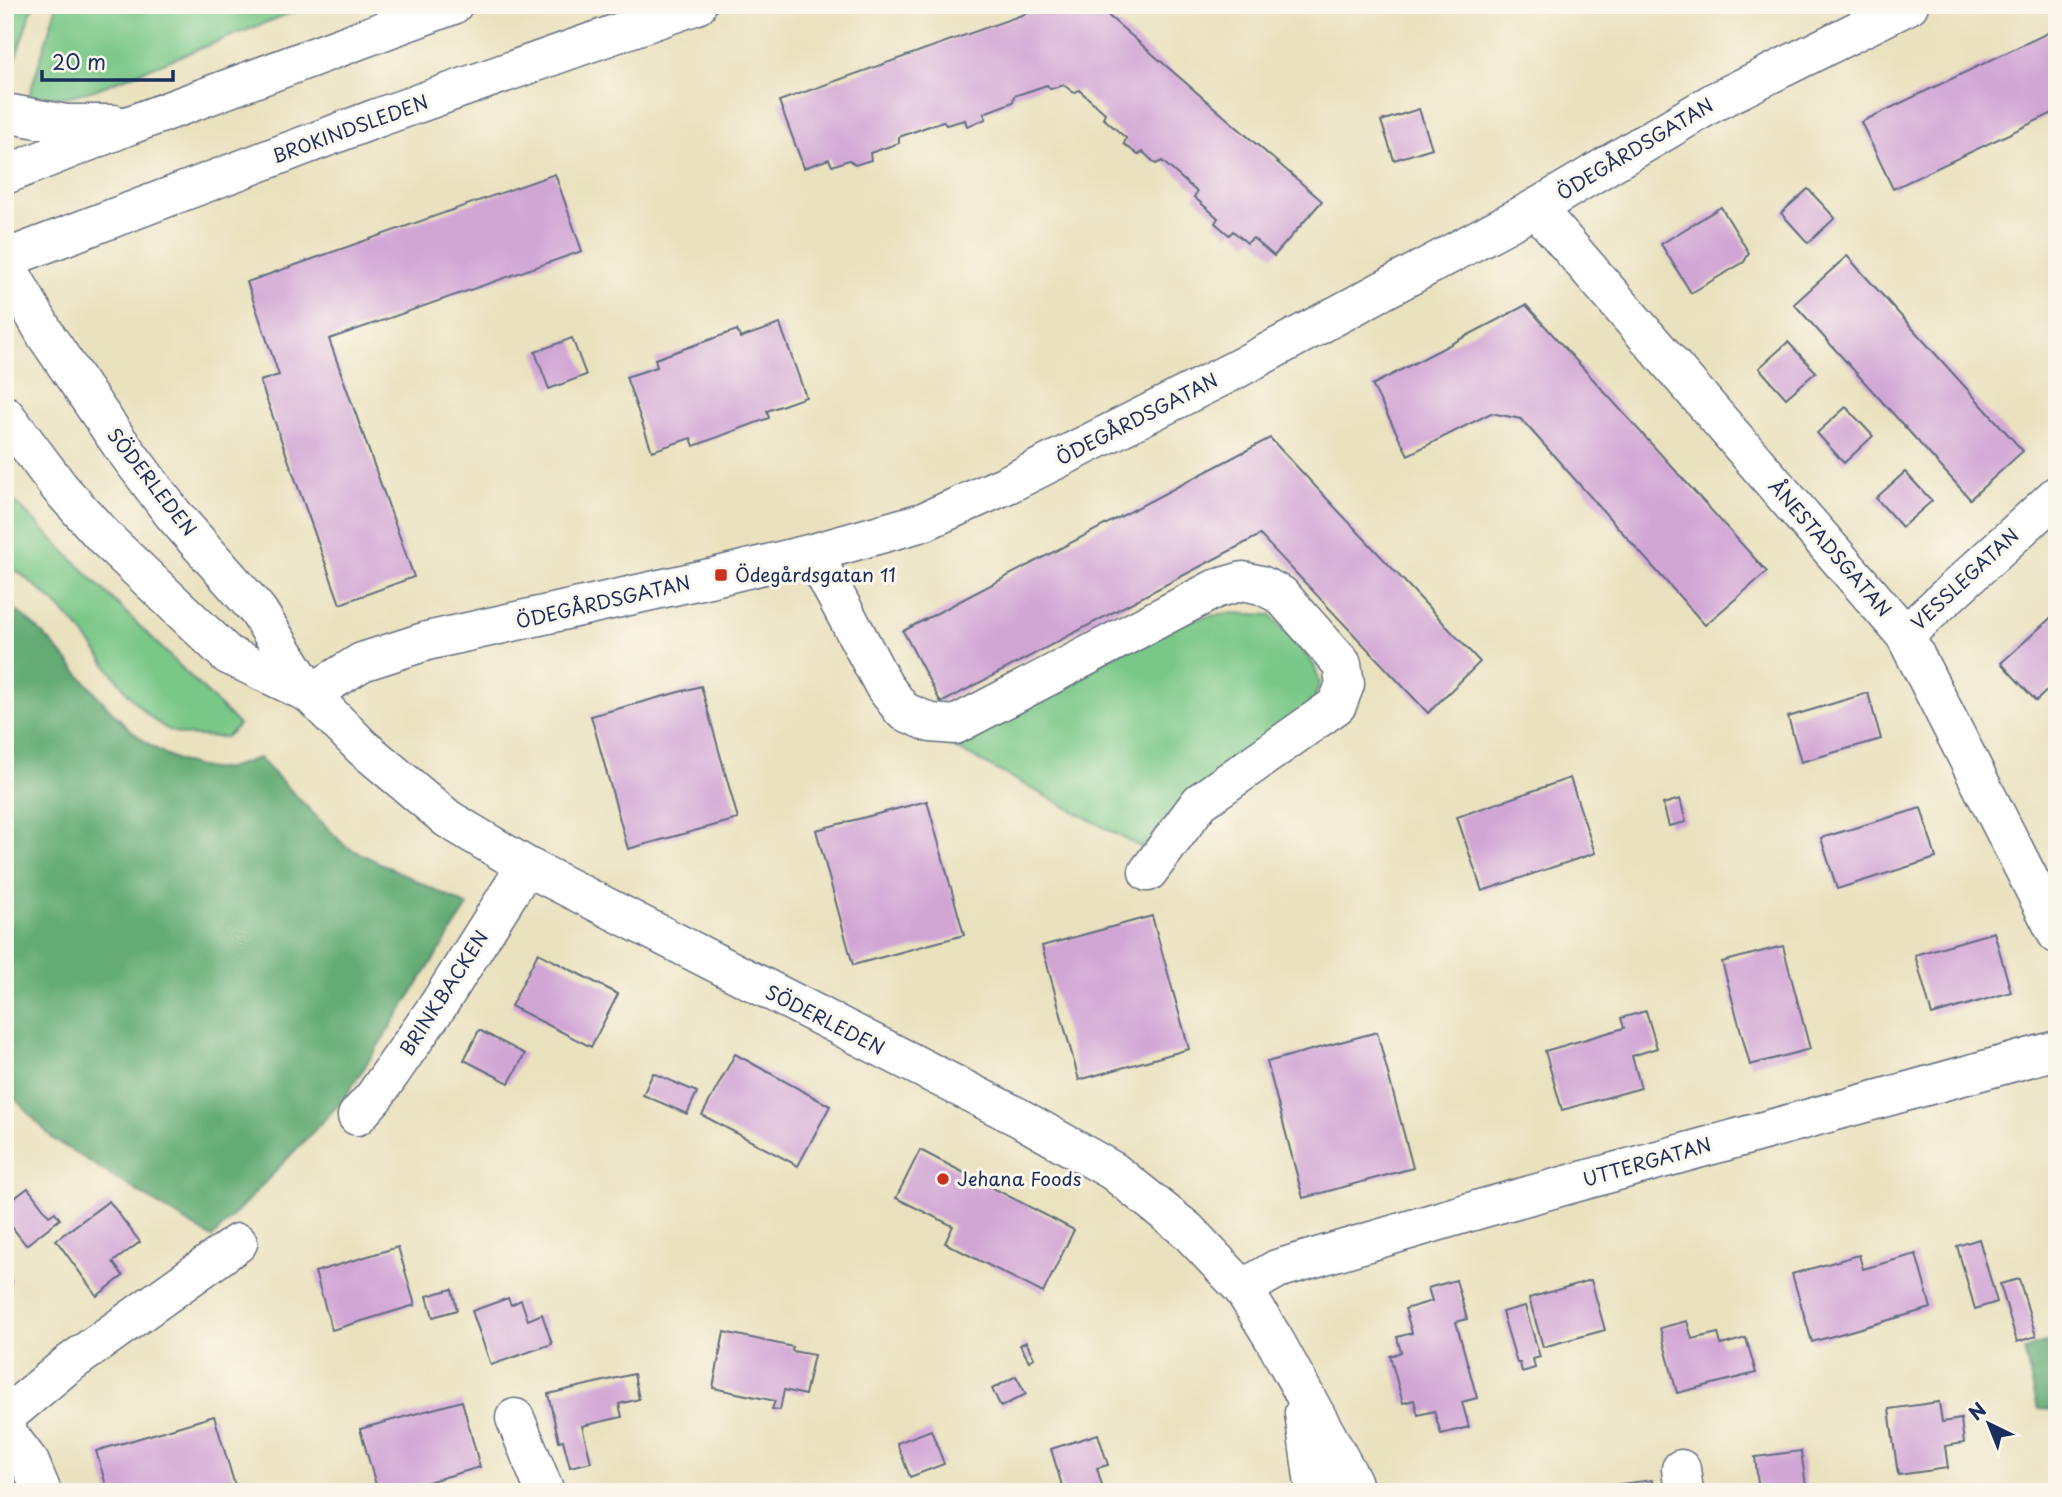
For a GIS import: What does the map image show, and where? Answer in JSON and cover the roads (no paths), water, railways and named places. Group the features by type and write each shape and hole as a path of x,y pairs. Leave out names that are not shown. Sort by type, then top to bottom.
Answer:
{"street":[{"path":"5,175 130,125 453,5"},
{"name":"BROKINDSLEDEN","path":"5,261 377,118 697,5"},
{"name":"ÖDEGÅRDSGATAN","path":"310,694 362,662 427,641 813,553 923,522 1008,484 1247,364 1536,208 1714,102 1909,5"},
{"path":"5,113 66,124 130,125"},
{"name":"ÅNESTADSGATAN","path":"1536,208 1905,635 2057,933"},
{"name":"SÖDERLEDEN","path":"5,261 47,337 119,442 173,514 258,611 310,694 362,747 448,819 526,866 1018,1117 1113,1171 1187,1230 1243,1289 1274,1339 1355,1492"},
{"name":"SÖDERLEDEN","path":"9,425 104,537 228,655 310,694"},
{"name":"VESSLEGATAN","path":"1905,635 2057,495"},
{"path":"813,553 884,686 903,711 931,723 955,725 1215,589 1243,581 1262,585 1281,594 1342,664 1345,684 1337,705 1200,802 1147,872"},
{"name":"BRINKBACKEN","path":"357,1116 374,1097 439,1004 526,866"},
{"name":"UTTERGATAN","path":"1243,1289 1277,1269 1480,1209 2057,1049"},
{"path":"5,1417 66,1366 237,1243"},
{"name":"SÖDERLEDEN","path":"1300,1387 1315,1492"},
{"path":"515,1418 545,1492"},
{"path":"5,1430 30,1463 42,1492"}],"place":[{"name":"Ödegårdsgatan 11","path":"721,575"},
{"name":"Jehana Foods","path":"943,1179"}]}
